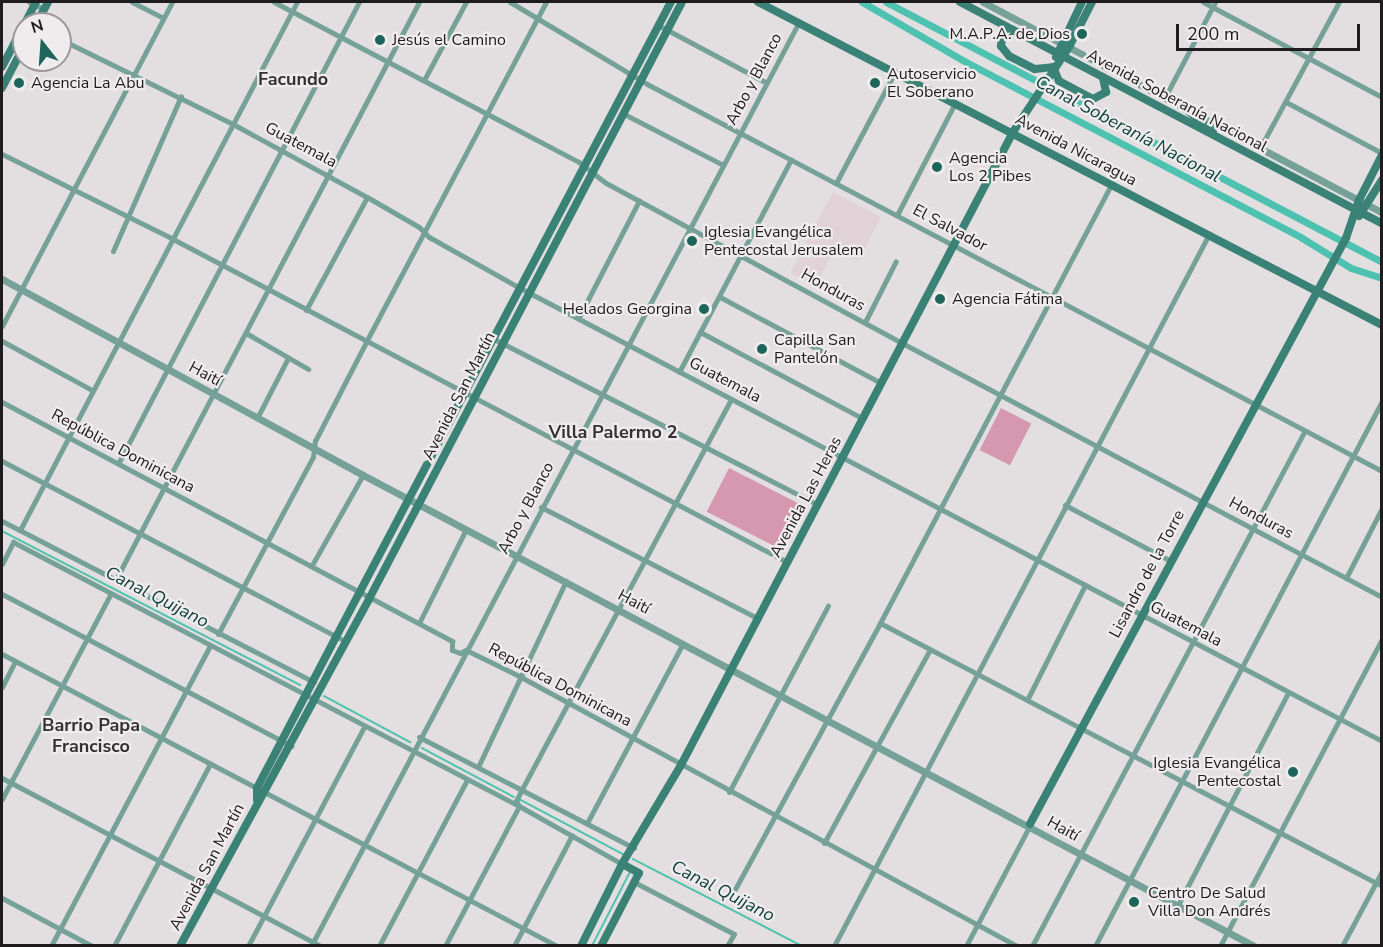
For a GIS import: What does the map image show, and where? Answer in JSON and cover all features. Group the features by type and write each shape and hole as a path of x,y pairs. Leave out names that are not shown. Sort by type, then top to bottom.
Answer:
{"main road":[{"name":"Avenida San Martín","path":"180,945 257,800 282,741 305,696 671,2"},
{"name":"Avenida San Martín","path":"261,791 291,746 682,2"},
{"name":"Avenida Nicaragua","path":"758,2 896,70 1382,325"},
{"path":"960,2 1055,52"},
{"path":"1082,2 1055,52 1059,81 1093,99 1106,92 1102,77"},
{"name":"Avenida Las Heras","path":"581,945 622,864 634,848 681,765 1013,132 1030,110 1046,77 1069,47 1092,2"},
{"path":"1013,30 1002,39 1004,52 1035,69 1057,61"},
{"path":"2,67 12,50"},
{"name":"Avenida Soberanía Nacional","path":"1057,61 1102,77 1358,214 1382,224"},
{"path":"2,88 12,69"},
{"path":"1182,106 1226,142"},
{"name":"Lisandro de la Torre","path":"1030,824 1169,560 1346,238 1358,214 1359,200 1382,154"},
{"name":"Lisandro de la Torre","path":"1358,214 1369,205 1382,180"},
{"path":"601,945 636,883 639,873 622,864"}],"street":[{"path":"33,2 46,5"},
{"path":"132,2 163,18"},
{"path":"2,326 172,2"},
{"name":"Honduras","path":"274,2 584,165 592,174 689,229 1382,597"},
{"path":"20,530 90,389 297,2"},
{"path":"119,462 358,2"},
{"path":"116,579 246,333 265,289 419,2"},
{"path":"424,80 466,2"},
{"name":"El Salvador","path":"510,2 635,73 641,81 1304,432 1382,471"},
{"path":"218,634 267,543 366,342 546,2"},
{"name":"Avenida Soberanía Nacional","path":"983,2 1382,212"},
{"path":"1203,2 1214,4 1309,59 1382,97"},
{"path":"1260,148 1339,2"},
{"path":"1165,97 1214,4"},
{"name":"Arbo y Blanco","path":"312,943 800,21"},
{"path":"658,25 767,83"},
{"name":"Guatemala","path":"72,45 181,96 367,197 424,233 520,288 1382,741"},
{"path":"836,183 896,70"},
{"path":"113,251 181,96"},
{"path":"897,215 956,102"},
{"path":"1286,102 1382,154"},
{"path":"615,109 723,165"},
{"path":"2,154 72,191 171,238 473,399 787,562"},
{"path":"679,372 791,160"},
{"path":"734,891 880,623 1112,183"},
{"path":"306,310 367,197"},
{"path":"579,317 639,201"},
{"path":"834,945 1209,234"},
{"path":"865,322 896,261"},
{"name":"Haití","path":"2,279 363,475 1030,824 1081,854 1254,945"},
{"path":"720,297 881,383"},
{"path":"700,332 862,418"},
{"path":"246,333 308,369"},
{"path":"494,339 817,504"},
{"path":"2,341 90,389"},
{"path":"257,418 288,358"},
{"path":"445,945 518,803 521,791 570,705 731,399"},
{"path":"1095,945 1238,666 1301,554 1382,401"},
{"name":"República Dominicana","path":"2,402 119,462 452,641 452,650 460,653 466,650 519,676 774,817 1017,945"},
{"path":"1032,945 1304,432"},
{"path":"2,461 140,536 345,641"},
{"path":"312,565 363,475"},
{"path":"1065,505 1169,560"},
{"path":"541,507 757,618"},
{"path":"1346,578 1382,508"},
{"path":"2,521 321,687"},
{"path":"419,623 466,529"},
{"path":"2,564 13,542 209,647 467,780 518,803 622,864"},
{"path":"478,767 519,676 566,582"},
{"path":"1027,700 1085,585"},
{"path":"2,594 291,746"},
{"path":"2,799 110,595"},
{"path":"729,792 783,695 828,606"},
{"path":"880,623 1382,886"},
{"path":"1220,945 1382,639"},
{"path":"587,823 634,740 683,643"},
{"path":"51,945 209,647"},
{"path":"824,843 930,649"},
{"path":"2,654 557,945"},
{"path":"2,687 15,661"},
{"path":"1178,905 1288,693"},
{"path":"248,945 364,727"},
{"path":"419,737 634,848"},
{"path":"114,945 210,764"},
{"path":"2,778 264,915 312,943 321,945"},
{"path":"379,945 467,780"},
{"name":"Lisandro de la Torre","path":"966,945 1030,824"},
{"path":"514,945 572,835"},
{"path":"1342,945 1382,871"},
{"path":"636,883 734,934 727,945"},
{"path":"2,898 92,945"}],"shaded area":[{"path":"833,192 881,217 858,261 835,249 815,286 790,273"},
{"path":"1001,408 1031,423 1010,465 980,450"},
{"path":"729,468 802,505 780,549 707,512"}],"waterway":[{"name":"Canal Soberanía Nacional","path":"862,2 966,62 1302,238 1351,268 1382,278"},
{"path":"886,2 1382,262"},
{"name":"Canal Quijano","path":"2,531 301,685"},
{"name":"Canal Quijano","path":"324,696 410,742"},
{"name":"Canal Quijano","path":"422,748 514,797"},
{"name":"Canal Quijano","path":"519,799 623,854"},
{"name":"Canal Quijano","path":"633,859 802,946"},
{"path":"592,946 630,872"}],"place":[{"name":"M.A.P.A. de Dios","path":"1082,34"},
{"name":"Jesús el Camino","path":"380,40"},
{"name":"Agencia La Abu","path":"19,83"},
{"name":"Autoservicio El Soberano","path":"875,83"},
{"name":"Agencia Los 2 Pibes","path":"937,167"},
{"name":"Iglesia Evangélica Pentecostal Jerusalem","path":"692,241"},
{"name":"Agencia Fátima","path":"940,299"},
{"name":"Helados Georgina","path":"704,309"},
{"name":"Capilla San Pantelón","path":"762,349"},
{"name":"Iglesia Evangélica Pentecostal","path":"1293,772"},
{"name":"Centro De Salud Villa Don Andrés","path":"1134,902"}],"district":[{"name":"Facundo","path":"293,79"},
{"name":"Villa Palermo 2","path":"613,432"},
{"name":"Barrio Papa Francisco","path":"91,736"}]}
